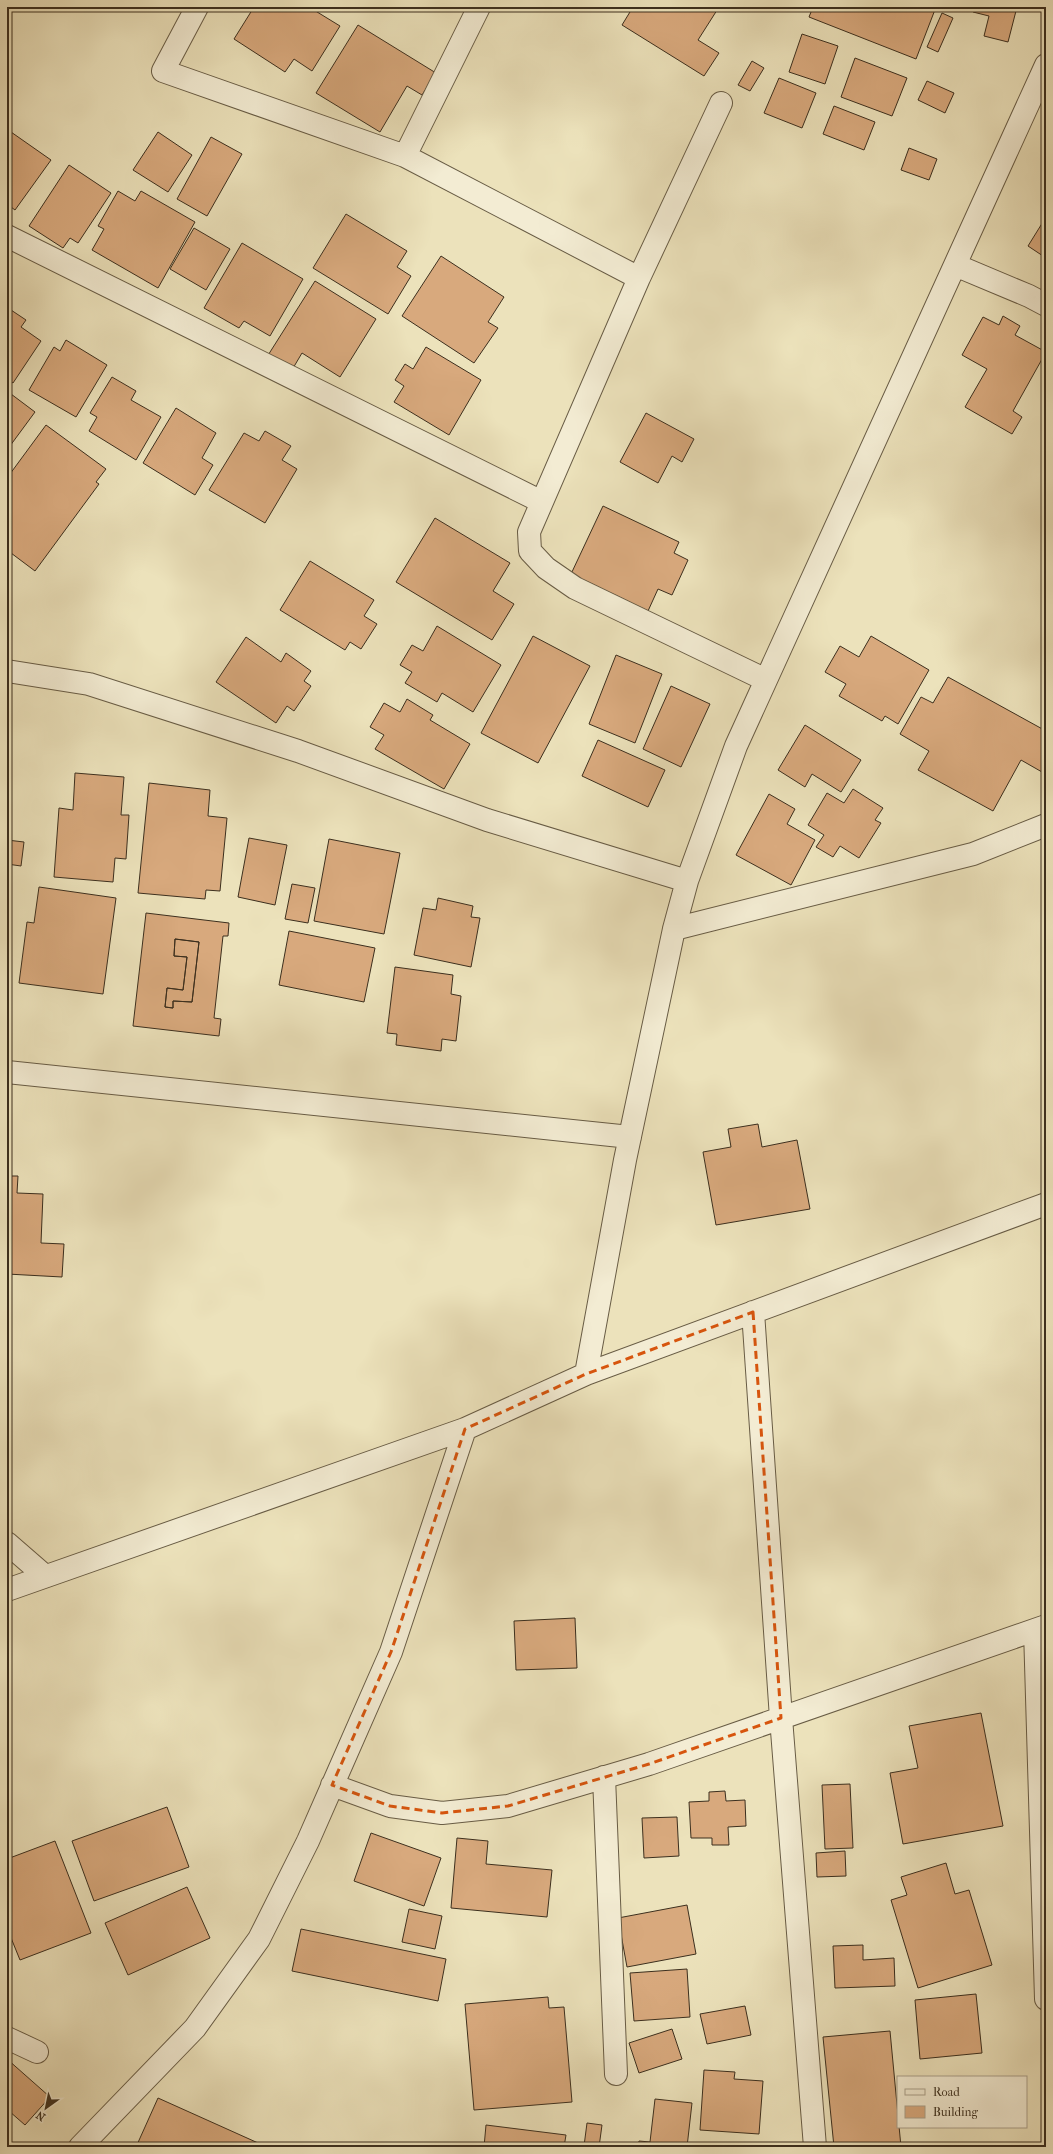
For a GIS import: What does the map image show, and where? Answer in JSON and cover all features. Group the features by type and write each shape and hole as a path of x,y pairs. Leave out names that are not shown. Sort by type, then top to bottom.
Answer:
{"street":[{"path":"197,7 163,71 405,156 639,278"},
{"path":"405,156 479,7"},
{"path":"586,1374 630,1137 674,929 687,881 736,746 1046,65"},
{"path":"721,103 639,278 529,532 530,551 546,568 575,588 766,680"},
{"path":"7,236 542,502"},
{"path":"955,265 1029,296 1046,305"},
{"path":"7,671 89,684 298,751 487,820 687,881"},
{"path":"674,929 973,854 1046,825"},
{"path":"7,1072 630,1137"},
{"path":"7,1590 464,1429 586,1374 1046,1204"},
{"path":"753,1312 781,1718 815,2147"},
{"path":"80,2147 194,2028 259,1939 308,1841 391,1652 464,1429"},
{"path":"7,1543 45,1576"},
{"path":"332,1785 390,1806 442,1814 508,1806 604,1777 781,1718 1040,1628 1046,1999"},
{"path":"604,1777 616,2074"},
{"path":"7,2038 37,2052"}],"highlighted area":[{"path":"753,1312 781,1718 649,1764 508,1806 442,1813 390,1806 332,1785 391,1652 465,1429 586,1374"}],"building":[{"path":"254,7 309,7 340,26 312,71 294,59 285,72 234,39"},
{"path":"633,7 719,7 698,40 719,53 704,76 622,25"},
{"path":"813,7 936,7 916,59 809,17"},
{"path":"974,7 1017,7 1008,42 984,36 989,16 973,12"},
{"path":"942,13 953,18 938,52 927,47"},
{"path":"358,25 436,73 422,95 407,86 380,132 316,93"},
{"path":"802,34 838,46 825,84 789,72"},
{"path":"855,58 907,78 892,116 841,97"},
{"path":"752,61 764,68 750,91 738,85"},
{"path":"779,78 816,93 802,128 764,113"},
{"path":"927,81 954,93 945,113 918,100"},
{"path":"834,106 875,122 864,150 823,134"},
{"path":"11,132 51,160 15,210 7,204 7,138"},
{"path":"158,132 192,155 168,192 133,170"},
{"path":"211,137 242,154 207,216 177,199"},
{"path":"909,148 937,159 929,180 901,170"},
{"path":"69,165 111,193 78,243 70,238 63,248 29,226"},
{"path":"118,191 135,201 141,191 195,222 158,288 92,250 104,229 98,226"},
{"path":"346,214 407,251 397,267 411,276 388,314 313,268"},
{"path":"1046,217 1046,258 1028,246"},
{"path":"194,228 230,249 206,290 170,269"},
{"path":"242,243 303,279 270,336 244,321 239,328 204,308"},
{"path":"441,256 504,297 488,322 498,328 474,363 402,316"},
{"path":"315,281 376,319 340,377 302,353 289,375 265,360"},
{"path":"11,310 26,320 21,327 41,341 13,383 7,379 7,317"},
{"path":"1003,316 1020,326 1015,335 1046,352 1013,411 1022,417 1012,434 965,407 987,369 962,355 983,317 999,325"},
{"path":"66,340 107,365 76,417 29,390 54,347 60,351"},
{"path":"426,347 481,380 449,435 394,402 404,386 395,380 405,364 413,369"},
{"path":"112,377 136,391 131,400 161,417 136,460 89,431 97,417 90,413"},
{"path":"7,391 35,412 7,450"},
{"path":"176,408 216,433 202,458 213,465 195,495 143,463"},
{"path":"646,413 694,439 682,462 672,456 658,483 620,462"},
{"path":"46,425 106,469 96,482 99,484 35,571 7,550 7,505 11,500 7,497 7,478"},
{"path":"265,431 291,446 282,460 297,469 265,523 209,490 244,433 259,441"},
{"path":"603,506 679,542 674,553 688,560 672,595 658,589 648,611 571,574"},
{"path":"435,518 510,563 493,591 514,604 492,640 396,582"},
{"path":"310,561 374,600 364,616 377,624 361,649 350,642 345,650 280,610"},
{"path":"437,626 501,665 473,712 442,693 437,702 405,683 412,672 400,665 412,645 423,651"},
{"path":"533,636 590,666 538,763 481,733"},
{"path":"871,636 929,670 898,724 885,716 882,721 839,696 846,684 825,672 840,646 859,657"},
{"path":"246,637 281,662 286,653 311,671 304,681 311,686 294,711 287,706 276,723 216,682"},
{"path":"616,655 662,674 635,743 589,724"},
{"path":"948,677 1046,731 1046,764 1042,772 1021,760 993,811 918,770 929,751 900,734 921,697 933,703"},
{"path":"671,686 710,704 681,767 643,749"},
{"path":"407,699 433,715 430,720 470,744 444,789 375,749 384,735 370,727 384,703 400,712"},
{"path":"805,725 861,760 841,792 812,774 805,787 778,770"},
{"path":"598,740 665,770 648,807 582,776"},
{"path":"75,773 124,777 121,815 129,815 126,859 115,858 113,882 54,877 59,808 73,810"},
{"path":"149,783 210,790 208,816 227,818 220,891 206,890 205,899 138,893"},
{"path":"853,789 883,808 875,820 881,823 859,858 840,846 833,857 816,847 824,835 808,825 827,793 844,803"},
{"path":"769,794 795,809 787,824 815,840 791,885 736,855"},
{"path":"249,838 287,845 275,905 238,897"},
{"path":"329,839 400,853 384,934 314,921"},
{"path":"7,840 24,842 21,866 7,864"},
{"path":"292,884 315,888 308,923 285,919"},
{"path":"39,887 116,898 103,994 19,983 27,922 34,923"},
{"path":"438,898 473,906 471,917 480,918 471,967 414,955 423,908 436,910"},
{"path":"146,913 229,923 228,936 223,936 214,1018 221,1019 219,1036 133,1026","holes":["175,939 199,942 192,1002 173,1001 173,1008 165,1007 167,988 183,990 187,957 174,956"]},
{"path":"289,931 375,948 364,1002 279,985"},
{"path":"175,939 199,942 192,1002 173,1001 173,1008 165,1007 167,988 183,990 187,957 174,956"},
{"path":"395,967 453,975 451,994 461,996 456,1041 442,1039 441,1051 396,1045 397,1034 387,1033"},
{"path":"758,1124 762,1147 797,1140 810,1209 716,1225 703,1152 731,1147 728,1129"},
{"path":"7,1176 18,1176 17,1193 43,1194 41,1243 64,1244 62,1277 7,1274"},
{"path":"575,1618 577,1668 516,1670 514,1621"},
{"path":"981,1713 1003,1826 903,1844 890,1773 918,1768 909,1726"},
{"path":"850,1784 853,1848 825,1849 822,1785"},
{"path":"725,1791 726,1801 745,1800 746,1826 728,1827 729,1845 712,1845 712,1838 691,1838 689,1802 709,1801 709,1792"},
{"path":"167,1807 189,1867 94,1901 72,1841"},
{"path":"677,1817 679,1856 644,1858 642,1818"},
{"path":"371,1833 441,1858 424,1906 354,1881"},
{"path":"457,1838 488,1841 486,1864 552,1870 547,1917 451,1908"},
{"path":"55,1841 91,1933 20,1960 7,1928 7,1859"},
{"path":"845,1851 846,1876 817,1877 816,1853"},
{"path":"946,1863 955,1894 969,1890 992,1965 918,1988 891,1900 907,1895 901,1877"},
{"path":"187,1887 210,1938 128,1975 105,1923"},
{"path":"687,1905 696,1954 627,1967 618,1918"},
{"path":"409,1909 442,1916 435,1949 402,1942"},
{"path":"301,1929 446,1959 438,2001 292,1971"},
{"path":"863,1945 863,1960 894,1958 895,1986 835,1988 833,1946"},
{"path":"687,1969 690,2017 634,2021 630,1973"},
{"path":"976,1994 982,2053 920,2059 915,2000"},
{"path":"548,1997 549,2008 564,2007 572,2102 474,2110 465,2004"},
{"path":"745,2006 751,2035 707,2044 700,2014"},
{"path":"672,2029 682,2059 639,2073 629,2043"},
{"path":"890,2031 897,2105 897,2128 899,2128 901,2147 834,2147 823,2037"},
{"path":"7,2059 50,2097 25,2125 9,2111 7,2113"},
{"path":"704,2070 735,2072 734,2079 763,2081 759,2134 700,2130"},
{"path":"158,2098 267,2147 136,2147"},
{"path":"655,2099 692,2103 687,2147 638,2147 639,2141 650,2142"},
{"path":"587,2123 602,2125 599,2147 584,2146"},
{"path":"486,2125 566,2135 564,2147 484,2147"}]}
